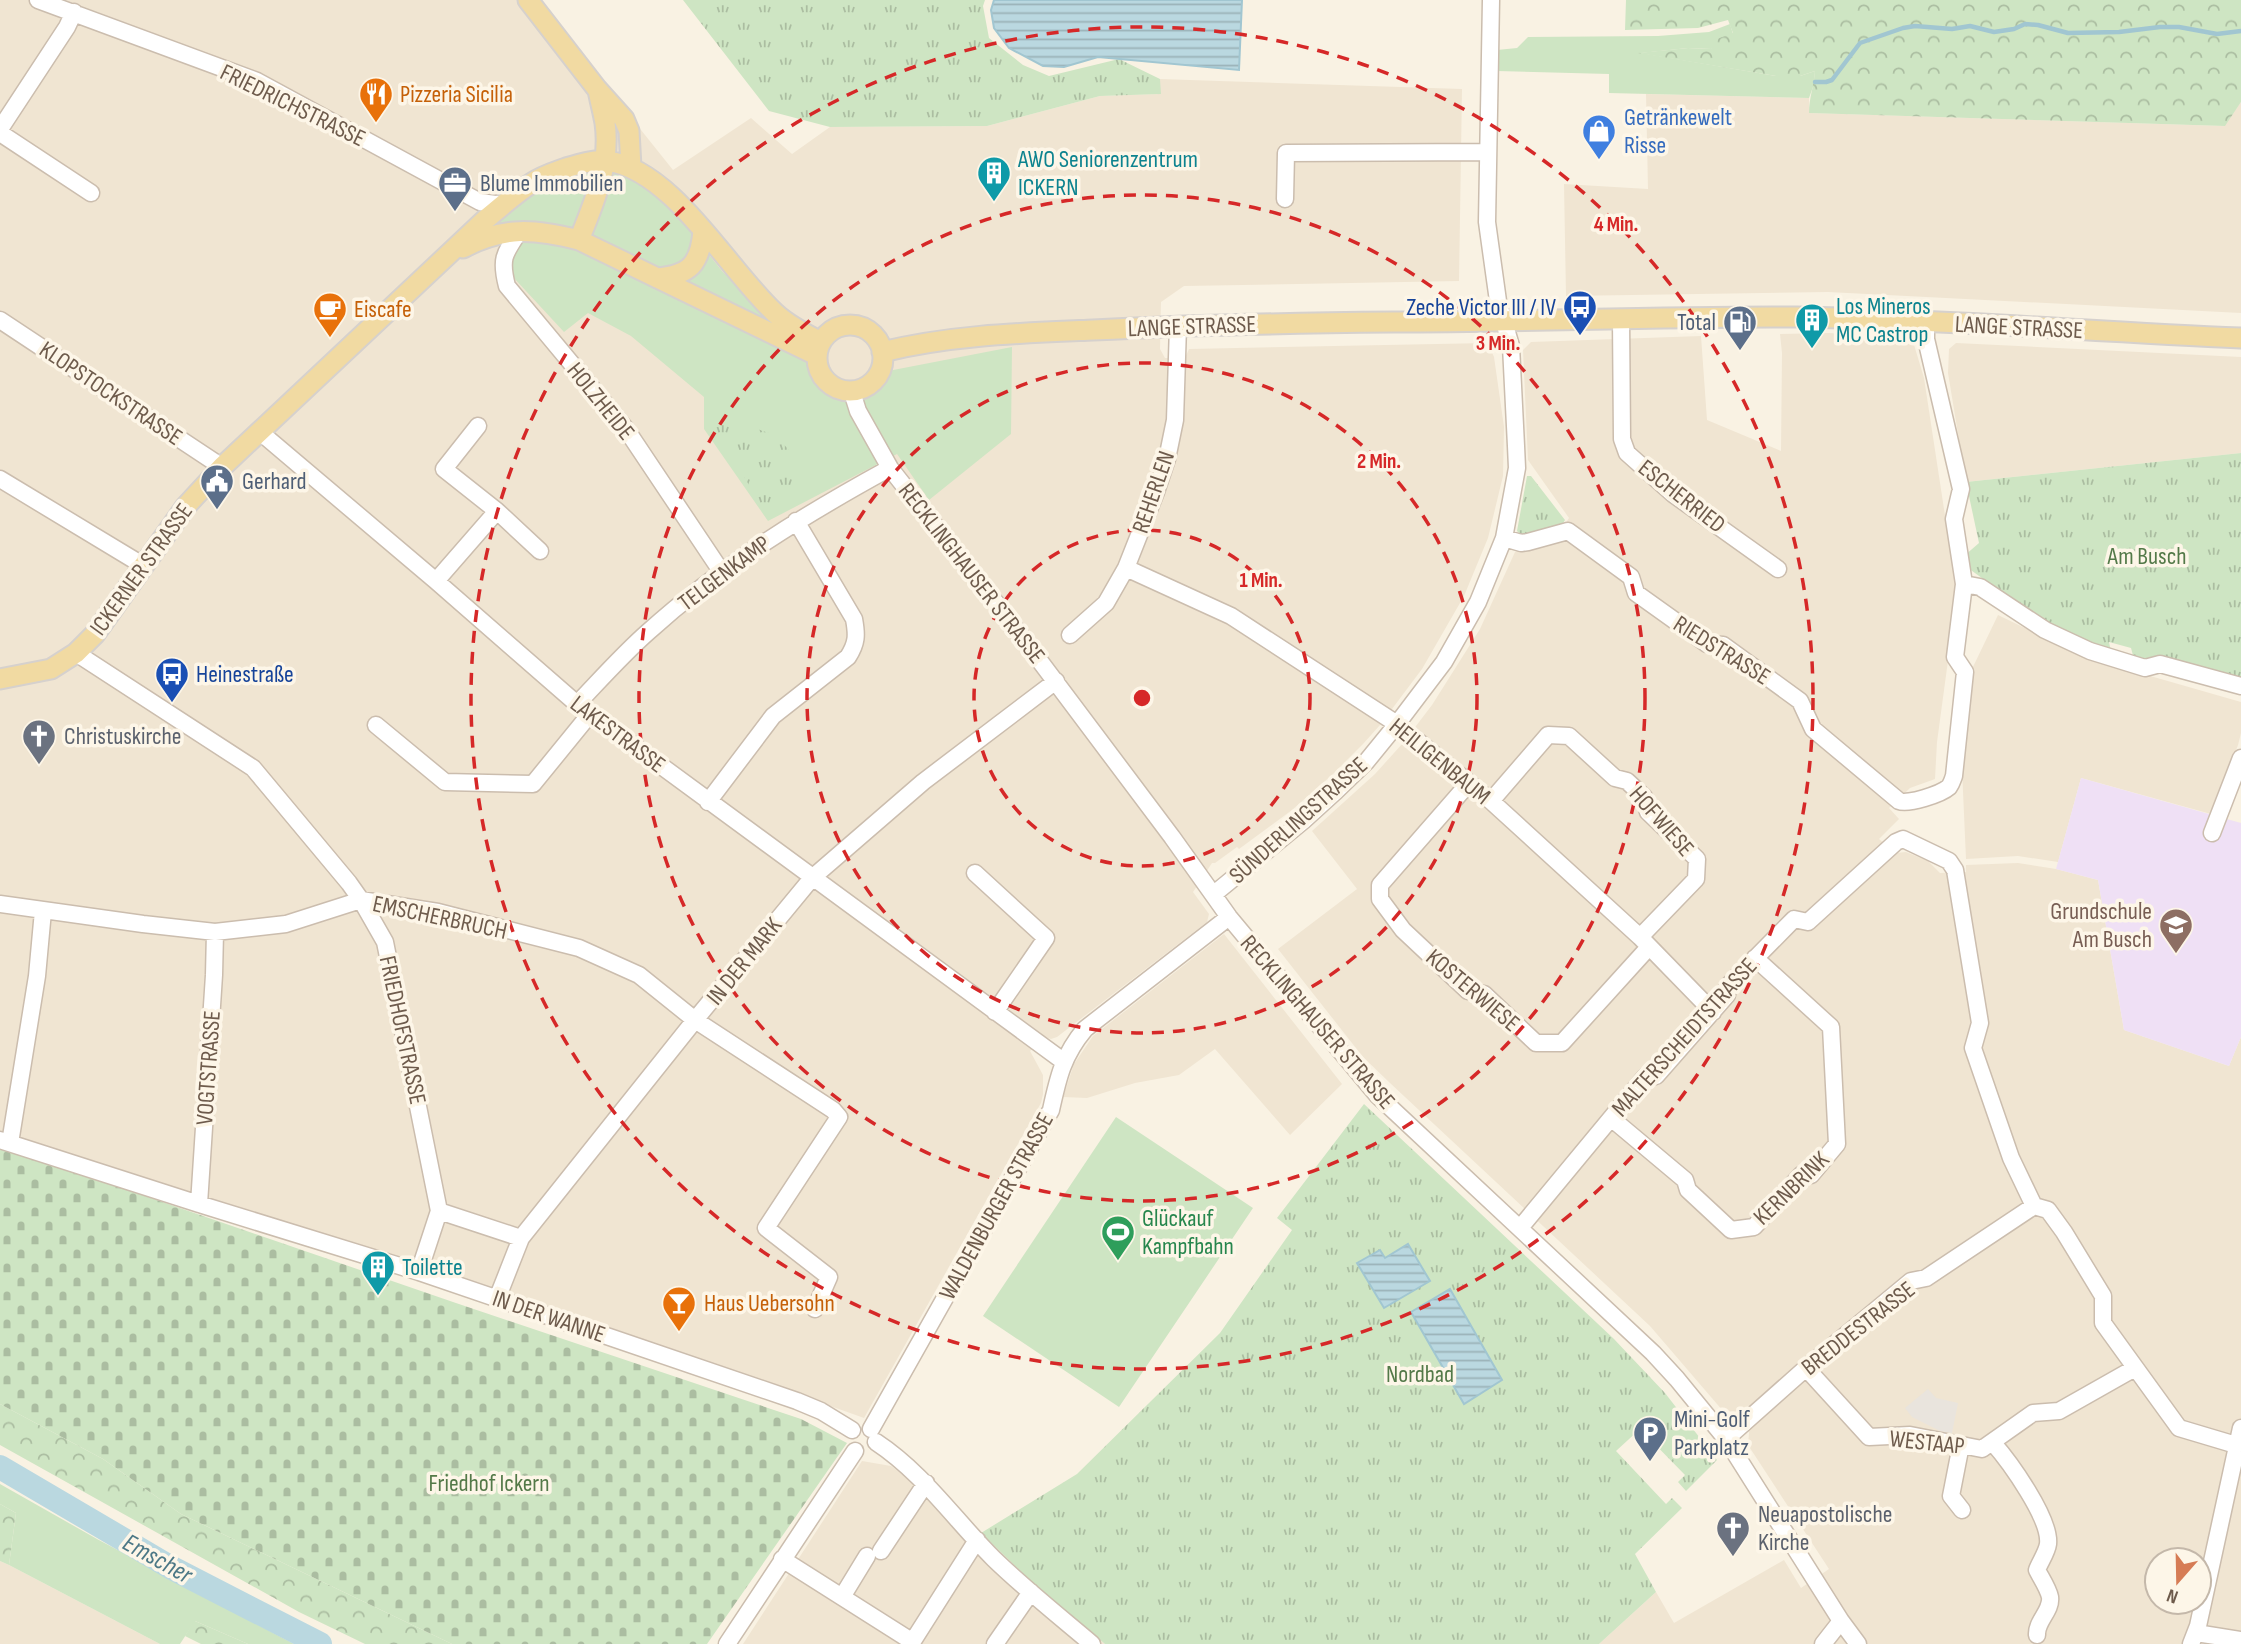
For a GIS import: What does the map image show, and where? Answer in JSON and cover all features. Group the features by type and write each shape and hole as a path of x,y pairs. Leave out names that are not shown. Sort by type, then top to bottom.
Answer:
{"main road":[{"path":"527,0 624,119 629,131 631,167"},
{"path":"597,89 605,124 605,161 601,183 579,240 657,278 818,348"},
{"path":"605,161 631,167 670,195 753,291 777,315 818,348"},
{"name":"ICKERNER STRASSE","path":"0,679 51,669 76,653 95,634 186,506 222,467 503,205 545,176 576,165 605,161"},
{"path":"657,278 680,274 690,269 697,259 702,231"},
{"name":"ICKERNER STRASSE","path":"448,256 478,240 519,232 547,232 579,240"},
{"name":"LANGE STRASSE","path":"882,352 934,342 1001,334 1344,321 1794,317 1926,321 2241,338"},
{"path":"855,326 873,334 882,352 876,379 861,389 852,391 834,388 817,365 818,348 827,334 835,328 855,326"}],"street":[{"name":"FRIEDRICHSTRASSE","path":"38,0 257,82 480,202 503,205"},
{"path":"1491,0 1487,222 1498,301 1504,321"},
{"path":"74,12 0,131 91,193"},
{"path":"1285,199 1286,153 1488,152"},
{"name":"HOLZHEIDE","path":"519,232 506,251 502,266 507,286 626,429 721,571"},
{"name":"ESCHERRIED","path":"1620,319 1622,439 1627,453 1673,494 1778,569"},
{"name":"KLOPSTOCKSTRASSE","path":"0,320 222,467"},
{"name":"SÜNDERLINGSTRASSE","path":"1214,894 1303,821 1366,762 1423,692 1478,602 1504,538 1511,508 1517,457 1511,346 1504,321"},
{"name":"RIEDSTRASSE","path":"1504,538 1521,543 1568,531 1631,577 1636,593 1707,644 1723,645 1800,701 1813,729 1899,801 1905,803 1946,789 1951,785 1954,776 1965,672 1955,657 1964,584 1954,519 1961,489 1926,339 1926,321"},
{"name":"REHERLEN","path":"1070,635 1106,603 1126,568 1156,492 1167,459 1175,420 1178,326"},
{"name":"RECKLINGHAUSER STRASSE","path":"852,391 858,411 890,468 1056,681 1229,917 1377,1095 1677,1378 1726,1439 1858,1644"},
{"path":"478,426 444,469 497,511 541,551"},
{"name":"LAKESTRASSE","path":"260,432 584,709 1063,1061"},
{"name":"TELGENKAMP","path":"376,725 445,782 533,784 584,709 646,633 721,571 796,520 890,468"},
{"path":"0,479 144,566"},
{"path":"436,581 497,511"},
{"path":"708,802 773,716 848,657 856,646 854,619 796,520"},
{"name":"HEILIGENBAUM","path":"1126,568 1231,616 1397,724 1491,801 1645,942 1713,1012"},
{"path":"1964,584 1980,587 2045,630 2090,651 2145,668 2160,664 2241,686"},
{"name":"FRIEDHOFSTRASSE","path":"76,653 253,768 361,900 385,943 439,1211 419,1272"},
{"name":"IN DER MARK","path":"497,1299 522,1238 812,878 923,782 1056,681"},
{"name":"HOFWIESE","path":"1491,801 1548,735 1569,736 1615,778 1627,781 1644,797 1648,812 1697,859 1696,879 1645,942"},
{"path":"2212,833 2241,758"},
{"name":"KOSTERWIESE","path":"1469,783 1380,885 1380,898 1403,930 1468,991 1484,994 1536,1043 1562,1043 1645,942"},
{"name":"MALTERSCHEIDTSTRASSE","path":"1520,1228 1645,1077 1656,1076 1727,995 1728,986 1755,958 1794,919 1808,922 1896,842 1903,839 1949,861 1955,870 1980,1023 1973,1048 2011,1158 2034,1206"},
{"path":"975,873 1046,938 995,1012"},
{"name":"EMSCHERBRUCH","path":"0,904 215,932 286,924 361,900 438,912 579,948 639,975 695,1020 839,1117 766,1228 829,1277 815,1309"},
{"path":"5,1141 37,976 43,911"},
{"name":"WALDENBURGER STRASSE","path":"873,1435 1051,1110 1063,1061 1073,1043 1085,1029 1229,917"},
{"name":"VOGTSTRASSE","path":"198,1204 215,932"},
{"name":"KERNBRINK","path":"1611,1118 1685,1180 1688,1190 1731,1230 1754,1227 1801,1175 1811,1175 1837,1144 1831,1027 1755,958"},
{"name":"IN DER WANNE","path":"5,1141 419,1272 797,1401 821,1411 852,1430"},
{"path":"2034,1206 2048,1210 2070,1243 2103,1296 2103,1323 2179,1428 2236,1445"},
{"name":"BREDDESTRASSE","path":"1726,1439 1911,1281 1926,1278 2034,1206"},
{"path":"439,1211 522,1238"},
{"name":"WESTAAP","path":"1806,1368 1869,1437 1910,1435 1982,1449 2033,1413 2059,1411 2135,1368"},
{"path":"873,1435 873,1449 866,1453 855,1451 848,1441 852,1430 864,1426 926,1483 977,1540 1031,1592 1092,1644"},
{"path":"2241,1428 2194,1639 2241,1640"},
{"name":"WESTAAP","path":"1993,1443 2006,1457 2041,1513 2048,1543 2037,1570 2050,1597 2049,1606 2036,1627 2037,1635"},
{"path":"1961,1445 1951,1496 1962,1510"},
{"path":"727,1644 855,1451"},
{"path":"842,1597 926,1483"},
{"path":"782,1559 912,1643 977,1540"},
{"path":"995,1644 1031,1592"},
{"path":"1823,1644 1841,1621"}],"shaded area":[{"path":"0,0 537,0 673,170 751,118 792,154 830,127 987,126 1100,96 1160,94 1160,79 1462,89 1459,281 1184,286 1161,302 1160,349 1165,358 1185,358 1189,349 1488,343 1494,357 1504,427 1503,476 1488,538 1464,596 1422,669 1363,744 1292,810 1239,849 1237,847 1212,863 1193,892 1209,914 1207,922 1057,1037 1045,1037 1030,1051 1043,1075 1041,1103 864,1418 609,1327 325,1251 0,1147"},
{"path":"1646,94 1809,98 1809,113 2224,126 2241,102 2241,313 1828,292 1566,296 1564,184 1648,189"},
{"path":"1829,333 1912,338 1924,378 1957,594 1937,742 1935,779 1910,788 1889,808 1899,819 1879,839 1896,853 1906,852 1928,861 1940,873 1966,872 1966,865 2018,863 2098,880 2124,1030 2229,1066 2241,1037 2241,1644 1599,1644 1656,1592 1674,1623 1784,1560 1801,1588 1829,1569 1748,1445 1745,1412 1723,1411 1650,1326 1363,1057 1278,949 1357,889 1312,831 1375,774 1432,705 1480,629 1515,552 1555,539 1569,518 1528,460 1523,350 1531,342 1701,336 1707,420 1781,451 1780,334"},
{"path":"1956,343 2241,357 2241,453 1966,482 1948,373 1949,349"},
{"path":"1998,615 2084,657 2241,702 2241,733 2238,745 2211,814 2081,778 2058,862 2018,856 1966,859 1961,746 1971,671"},
{"name":"Grundschule Am Busch","path":"2081,778 2241,823 2241,1037 2229,1066 2124,1030 2098,880 2056,869"},
{"path":"1224,934 1342,1084 1290,1135 1215,1049 1179,1075 1135,1083 1087,1098 1063,1097 1074,1064 1093,1036"},
{"path":"1928,1389 1936,1398 1958,1403 1952,1433 1940,1431 1912,1417 1905,1408"},
{"path":"862,1461 891,1466 981,1533 1035,1585 1105,1644 743,1644"},
{"path":"0,1561 9,1565 160,1644 0,1644"}],"green space":[{"path":"683,0 985,0 983,6 989,38 1023,65 1049,76 1119,59 1160,79 1161,94 1100,96 987,126 830,127 769,111"},
{"path":"1626,0 2241,0 2241,102 2225,126 1809,113 1815,71 1800,76 1776,76 1638,53 1688,48 1711,49 1714,40 1733,33 1728,20 1698,28 1625,30"},
{"path":"1730,24 1733,34 1711,49 1688,48 1641,53 1776,76 1800,76 1815,71 1809,98 1609,93 1609,74 1497,71 1497,50 1517,48 1528,37 1658,36 1709,32"},
{"path":"587,170 624,174 645,183 678,216 722,271 806,360 812,373 835,398 873,392 888,371 1012,347 1011,434 929,500 897,454 768,521 704,429 704,397 631,336 588,313 564,332 513,277 509,266 515,252 497,218 553,180"},
{"path":"725,409 742,424 775,435 788,449 808,488 765,512 719,442 712,425 717,411"},
{"name":"Am Busch","path":"2241,453 2241,678 2158,655 2141,661 2134,659 2131,648 2109,642 2111,652 2046,624 1968,568 1964,556 1979,543 1966,482"},
{"path":"1527,476 1531,476 1565,520 1562,525 1529,536 1521,535 1517,531"},
{"name":"Nordbad","path":"1364,1104 1614,1339 1665,1393 1717,1460 1686,1491 1678,1482 1685,1475 1640,1429 1616,1451 1666,1504 1672,1498 1682,1508 1635,1554 1656,1592 1599,1644 1105,1644 1035,1585 981,1533 1077,1474 1220,1333 1292,1230 1277,1218"},
{"name":"Glückauf Kampfbahn","path":"1116,1117 1253,1208 1119,1407 983,1316"},
{"name":"Friedhof Ickern","path":"0,1146 801,1419 847,1443 707,1644 452,1644 181,1514 103,1459 0,1404"},
{"path":"0,1404 103,1459 181,1514 452,1644 365,1644 299,1612 0,1445"},
{"path":"0,1484 294,1644 248,1644 195,1621 180,1644 160,1644 9,1565 16,1513 0,1504"},
{"path":"0,1504 16,1513 9,1565 0,1561"},
{"path":"194,1621 248,1644 201,1644 185,1636"}],"water":[{"path":"994,0 1242,0 1239,70 1098,57 1064,67 1043,66 1009,48 994,28 991,10"},
{"path":"1408,1244 1430,1281 1384,1308 1357,1263 1380,1250 1385,1258"},
{"path":"1450,1289 1502,1380 1464,1404 1411,1312"}],"waterway":[{"path":"1815,82 1832,80 1860,43 1915,26 1952,29 1970,26 1994,32 2025,24 2068,33 2119,32 2160,27 2179,27 2217,34 2241,31"},
{"name":"Emscher","path":"0,1467 170,1567 320,1644"}],"place":[{"name":"Pizzeria Sicilia","path":"376,124"},
{"name":"Getränkewelt Risse","path":"1599,161"},
{"name":"AWO Seniorenzentrum ICKERN","path":"994,203"},
{"name":"Blume Immobilien","path":"455,213"},
{"name":"Zeche Victor III / IV","path":"1580,337"},
{"name":"Eiscafe","path":"330,339"},
{"name":"Los Mineros MC Castrop","path":"1812,350"},
{"name":"Total","path":"1740,352"},
{"name":"Gerhard","path":"217,511"},
{"name":"Heinestraße","path":"172,704"},
{"name":"Christuskirche","path":"39,766"},
{"name":"Grundschule Am Busch","path":"2176,955"},
{"name":"Glückauf Kampfbahn","path":"1118,1262"},
{"name":"Toilette","path":"378,1297"},
{"name":"Haus Uebersohn","path":"679,1333"},
{"name":"Mini-Golf Parkplatz","path":"1650,1463"},
{"name":"Neuapostolische Kirche","path":"1733,1558"}]}
